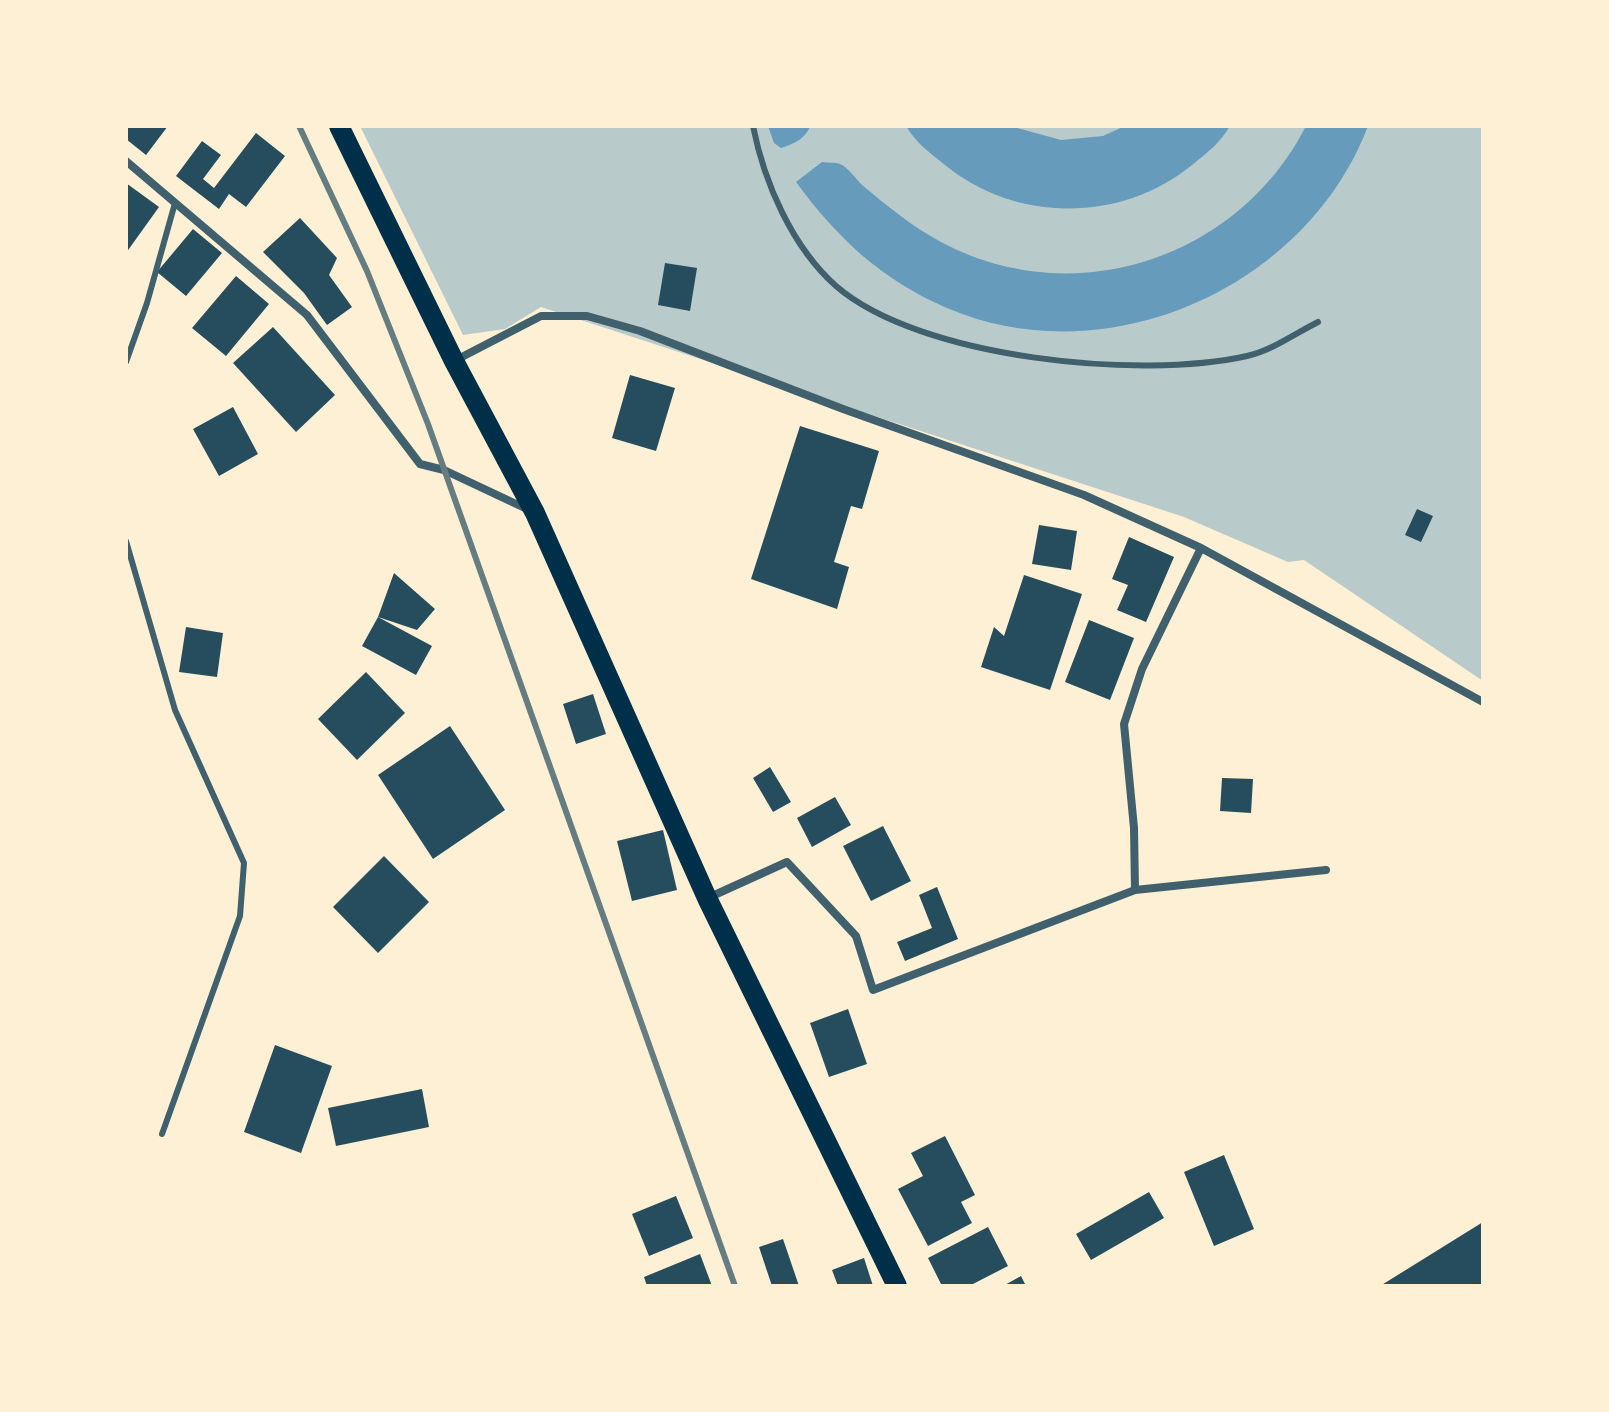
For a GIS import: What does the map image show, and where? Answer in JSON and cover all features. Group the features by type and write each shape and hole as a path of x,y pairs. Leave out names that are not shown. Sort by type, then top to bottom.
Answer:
{"main road":[{"path":"339,126 454,361 535,513 707,898 897,1286"}],"street":[{"path":"126,161 307,315 420,464 444,470 535,513"},
{"path":"454,361 541,316 587,316 640,331 843,409 1084,495 1201,548 1483,702"},
{"path":"1135,890 1134,828 1124,724 1142,669 1201,548"},
{"path":"707,898 787,862 856,936 873,990 1135,890 1326,870"}],"lane":[{"path":"753,126 758,152 792,233 835,286 880,315 976,349 1102,364 1195,365 1250,356 1318,322"},
{"path":"126,362 147,303 175,203"},
{"path":"126,541 175,710 244,863 240,916 162,1134"}],"shaded area":[{"path":"360,126 1483,126 1483,681 1304,560 1288,562 1184,517 541,307 505,329 463,335"}],"water":[{"path":"768,126 810,126 802,138 781,148 774,143"},
{"path":"906,126 1010,126 1061,140 1103,136 1125,126 1230,126 1208,152 1164,184 1133,198 1101,206 1068,208 1036,206 1004,198 973,184 929,152"},
{"path":"1306,126 1368,126 1339,183 1299,232 1250,273 1195,303 1135,323 1072,331 1009,327 947,308 924,297 882,271 845,240 796,182 822,162 838,163 891,208 941,242 992,263 1045,273 1097,272 1148,260 1196,240 1239,210 1276,172"}],"building":[{"path":"126,126 168,126 146,155 126,139"},
{"path":"256,133 285,156 246,207 229,194 219,209 176,176 202,141 221,155 203,179 214,188"},
{"path":"126,183 159,207 126,253"},
{"path":"300,218 337,258 329,275 352,307 327,325 304,293 263,252"},
{"path":"193,229 222,253 186,296 157,272"},
{"path":"665,263 697,268 690,311 658,305"},
{"path":"236,276 269,304 226,356 192,328"},
{"path":"273,327 335,395 296,432 233,363"},
{"path":"630,375 675,388 656,451 612,438"},
{"path":"233,407 258,454 219,476 193,429"},
{"path":"800,426 879,451 862,509 851,506 834,562 849,567 837,609 751,579"},
{"path":"1417,509 1433,516 1421,542 1405,535"},
{"path":"1039,525 1077,531 1071,570 1032,564"},
{"path":"1129,537 1174,557 1146,622 1117,610 1128,585 1112,579"},
{"path":"394,573 435,609 417,630 378,617"},
{"path":"1024,575 1082,594 1050,690 981,667 994,627 1004,636"},
{"path":"378,617 432,646 416,675 362,646"},
{"path":"1089,620 1134,638 1110,700 1065,682"},
{"path":"186,627 223,633 217,677 179,672"},
{"path":"366,672 405,713 357,760 318,719"},
{"path":"593,694 606,734 576,744 563,704"},
{"path":"450,726 505,810 433,859 378,775"},
{"path":"770,767 791,802 773,812 753,778"},
{"path":"1222,778 1253,779 1251,813 1220,811"},
{"path":"835,797 851,825 812,847 797,818"},
{"path":"883,826 911,881 871,901 843,846"},
{"path":"663,830 677,890 632,901 617,841"},
{"path":"384,856 429,902 378,953 333,907"},
{"path":"937,887 958,939 905,961 897,942 932,928 919,895"},
{"path":"848,1009 867,1064 829,1077 810,1023"},
{"path":"275,1045 332,1066 301,1153 244,1132"},
{"path":"422,1089 429,1127 336,1146 328,1108"},
{"path":"945,1136 975,1195 961,1202 972,1223 928,1246 898,1189 923,1176 911,1153"},
{"path":"1224,1155 1254,1229 1214,1246 1184,1172"},
{"path":"1149,1192 1164,1218 1091,1260 1076,1234"},
{"path":"676,1196 693,1238 649,1256 632,1214"},
{"path":"1483,1222 1483,1286 1380,1286"},
{"path":"988,1227 1008,1266 969,1286 942,1286 928,1258"},
{"path":"783,1239 799,1286 772,1286 759,1247"},
{"path":"700,1254 712,1286 647,1286 644,1277"},
{"path":"864,1258 873,1286 838,1286 832,1270"},
{"path":"1021,1276 1026,1286 1003,1286"}],"railway":[{"path":"299,126 367,271 428,424 735,1286"}]}
